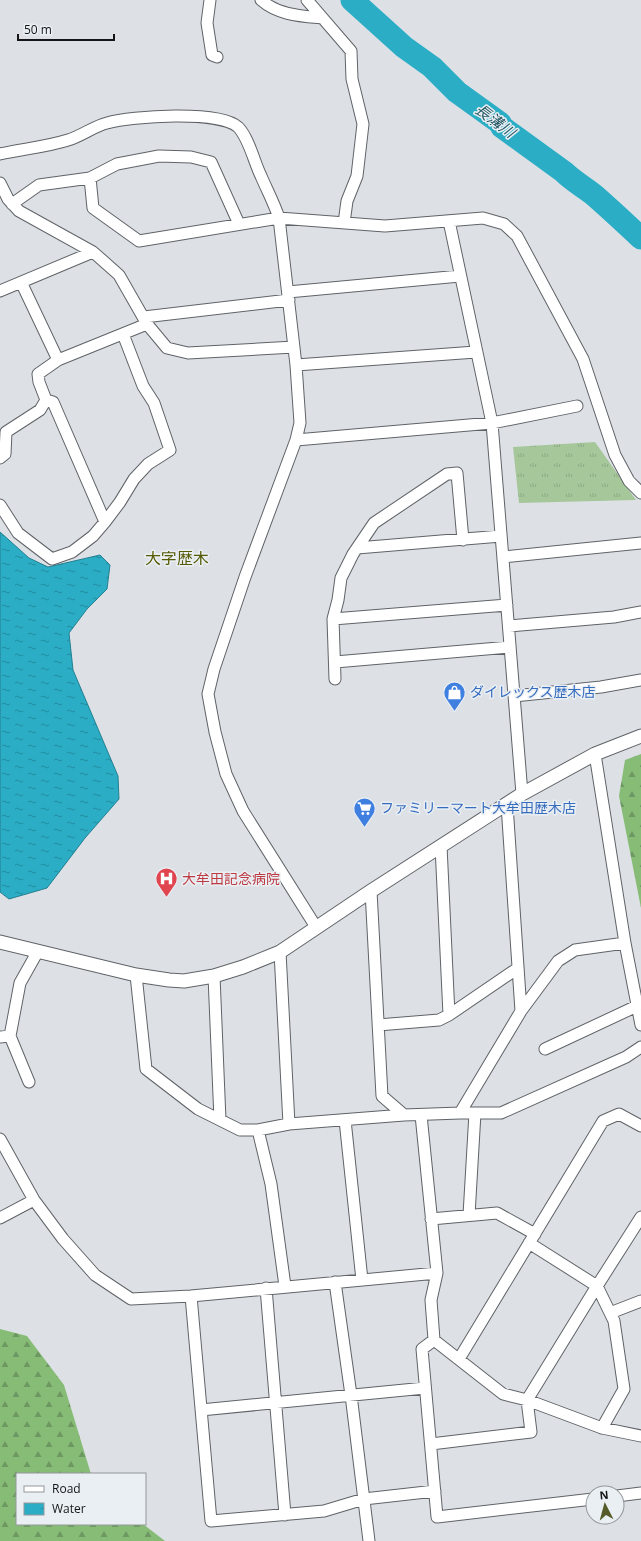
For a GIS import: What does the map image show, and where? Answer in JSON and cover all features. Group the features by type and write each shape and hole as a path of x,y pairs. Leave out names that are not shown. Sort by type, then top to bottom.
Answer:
{"street":[{"path":"210,0 207,23 212,55 217,57"},
{"path":"261,0 280,12 296,16 322,18"},
{"path":"307,0 351,51 352,79 363,124 357,176 347,201 344,223"},
{"path":"0,154 68,140 105,123 124,119 175,115 223,120 237,127 244,136 261,176 274,201 279,218 296,365 300,423 296,440 218,654 208,694 215,732 226,774 243,811 316,927"},
{"path":"12,204 39,185 90,178 118,164 159,156 191,157 211,162 239,224"},
{"path":"90,178 93,208 139,241 279,218 385,226 483,218 504,224 517,236 583,359 615,455 630,481 641,493"},
{"path":"0,182 8,199 19,211 93,252 119,275 145,321 167,348 188,353 294,347"},
{"path":"449,221 492,423 522,794"},
{"path":"0,291 93,252"},
{"path":"46,400 39,382 38,374 58,360 123,334 145,321 288,296 460,276"},
{"path":"21,282 58,360"},
{"path":"0,505 18,533 52,559 72,552 93,536 120,502 134,479 148,464 170,450 154,403 143,386 123,334"},
{"path":"296,365 476,352"},
{"path":"46,400 53,402 105,522"},
{"path":"0,458 5,454 6,432 40,410 46,400"},
{"path":"296,440 492,423 577,406"},
{"path":"335,679 333,619 338,600 341,578 357,548 374,523 448,474 457,473 463,540"},
{"path":"357,548 501,536"},
{"path":"503,557 641,543"},
{"path":"333,619 507,605"},
{"path":"509,626 614,617 641,612"},
{"path":"335,662 510,647"},
{"path":"514,696 601,687 641,680"},
{"path":"0,942 136,974 169,980 184,981 214,976 243,967 280,952 370,891 507,805 522,794 595,754 641,736"},
{"path":"595,754 625,943 641,1025"},
{"path":"507,805 521,1011"},
{"path":"441,846 449,1015"},
{"path":"370,891 382,1096 404,1115"},
{"path":"460,1112 521,1011 558,961 575,950 625,943"},
{"path":"29,1082 5,1036 20,982 38,951"},
{"path":"280,952 289,1124"},
{"path":"378,1025 439,1020 449,1015 518,968"},
{"path":"136,974 146,1069 198,1109 240,1130 258,1130 289,1124 404,1115 460,1112 501,1113 626,1057 641,1046"},
{"path":"214,976 220,1120"},
{"path":"545,1048 637,1006"},
{"path":"469,1215 475,1113"},
{"path":"421,1114 437,1273 431,1300 434,1340 503,1394 527,1400 602,1428 641,1436"},
{"path":"459,1360 603,1121 619,1114 641,1126"},
{"path":"344,1120 362,1280"},
{"path":"258,1130 271,1184 285,1286"},
{"path":"0,1139 34,1200 63,1239 95,1275 131,1299 191,1296 285,1286 437,1273"},
{"path":"0,1218 34,1200"},
{"path":"431,1219 497,1213 597,1286 614,1320 624,1389 602,1428"},
{"path":"431,1444 531,1432 527,1400 641,1216"},
{"path":"335,1282 369,1541"},
{"path":"266,1288 285,1515"},
{"path":"191,1296 211,1521 324,1511 364,1499 435,1491"},
{"path":"610,1313 641,1301"},
{"path":"434,1340 422,1350 437,1517 585,1500"},
{"path":"201,1410 425,1388"},
{"path":"625,1495 641,1493"}],"green space":[{"path":"595,442 636,500 519,503 513,447"},
{"path":"641,754 641,908 619,796 625,760"},
{"path":"0,1329 27,1336 64,1385 91,1473 16,1473 16,1525 144,1525 165,1541 0,1541"}],"water":[{"path":"0,532 29,558 48,567 100,555 110,565 107,589 87,609 69,633 73,670 118,776 119,799 85,838 47,888 9,899 0,892"}],"waterway":[{"name":"長溝川","path":"352,0 404,47 432,67 457,92 594,195 641,238"}],"place":[{"name":"ダイレックス歴木店","path":"454,712"},
{"name":"ファミリーマート大牟田歴木店","path":"365,828"},
{"name":"大牟田記念病院","path":"167,898"}],"district":[{"name":"大字歴木","path":"177,558"}]}
